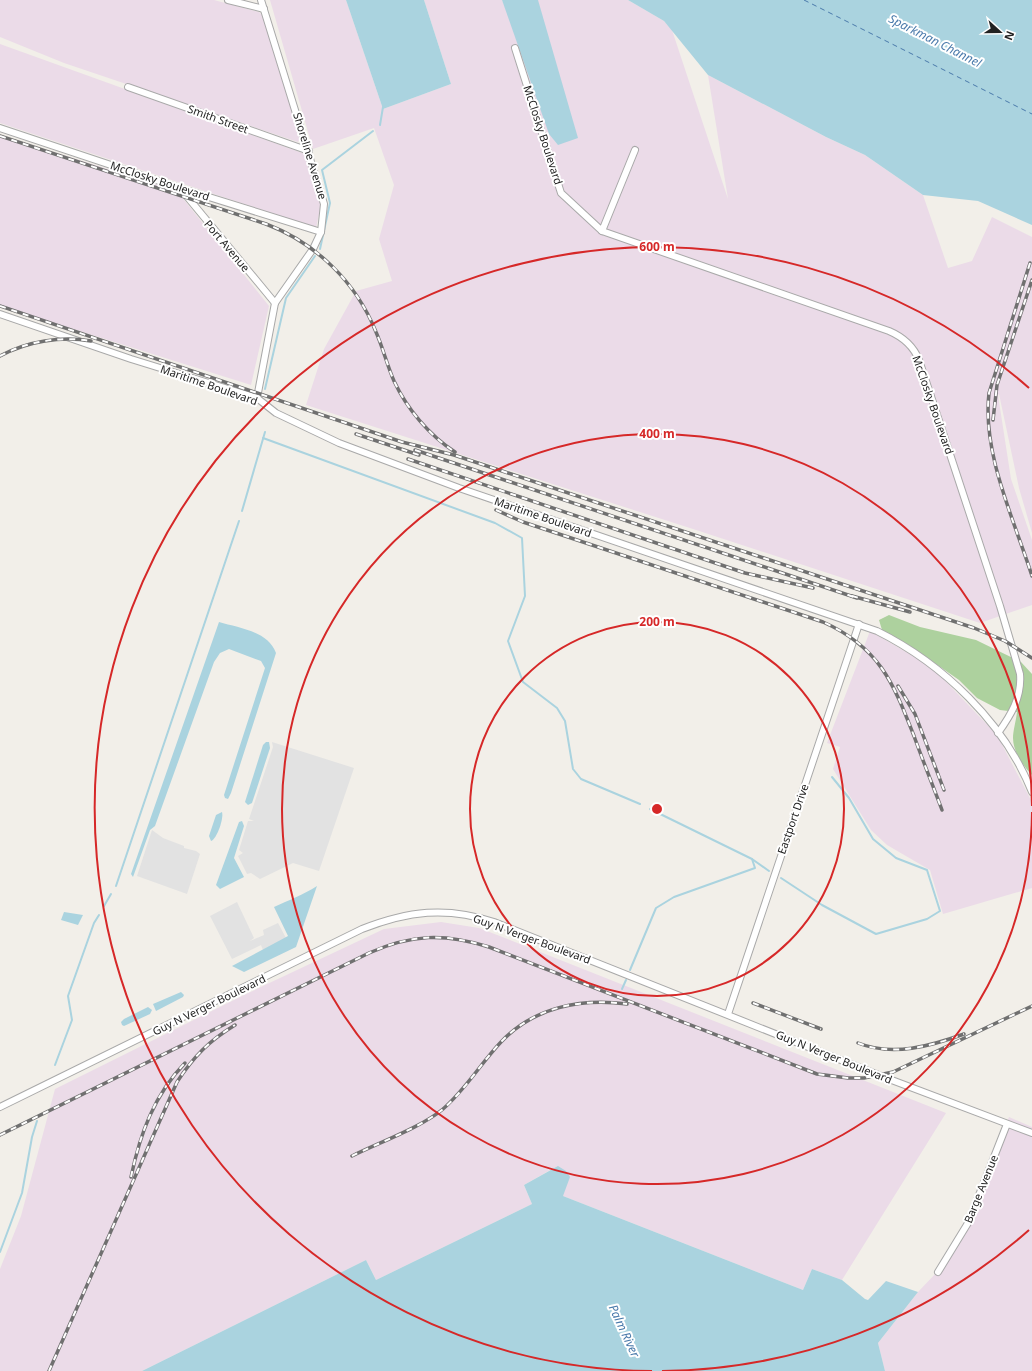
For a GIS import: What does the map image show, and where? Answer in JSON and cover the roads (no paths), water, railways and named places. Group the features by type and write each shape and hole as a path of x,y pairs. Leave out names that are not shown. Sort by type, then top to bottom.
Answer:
{"street":[{"path":"228,0 264,9"},
{"name":"Shoreline Avenue","path":"257,398 275,303 313,249 321,232 324,204 309,151 261,0"},
{"name":"McClosky Boulevard","path":"515,48 561,192 602,231 889,331 905,340 911,346 919,360 1000,606 1020,674 1021,682 1015,704 1009,717 998,733"},
{"name":"Smith Street","path":"128,87 309,151"},
{"name":"McClosky Boulevard","path":"0,128 180,188 321,232"},
{"path":"602,231 635,150"},
{"name":"Port Avenue","path":"180,188 275,303"},
{"name":"Maritime Boulevard","path":"0,314 131,359 257,398 276,413 339,444 458,488 859,624 897,641 940,672 968,697 998,733 1020,767 1032,792"},
{"name":"Eastport Drive","path":"728,1014 859,624"},
{"name":"Guy N Verger Boulevard","path":"0,1107 362,929 386,920 416,913 447,912 480,917 1032,1133"},
{"name":"Barge Avenue","path":"938,1272 968,1223 1007,1124"}],"water":[{"path":"346,0 424,0 451,84 383,109"},
{"path":"502,0 538,0 578,138 558,145 549,134"},
{"name":"Sparkman Channel","path":"628,0 1032,0 1032,225 978,201 923,195 865,155 826,137 708,75 664,21"},
{"path":"219,622 260,635 267,640 276,653 231,793 228,799 225,798 224,795 265,668 261,661 229,649 220,653 214,662 155,826 150,830 133,877 131,874"},
{"path":"266,742 269,742 270,748 252,803 248,805 245,802 263,745"},
{"path":"222,812 220,828 216,836 211,841 209,836 216,815"},
{"path":"242,821 244,826 234,858 244,877 220,889 216,885 239,822"},
{"path":"317,886 296,947 244,972 232,966 288,936 274,907"},
{"path":"64,912 83,915 78,925 61,920"},
{"path":"181,992 184,995 183,997 156,1011 153,1004"},
{"path":"148,1007 152,1010 150,1014 124,1026 122,1025 121,1022 124,1019"},
{"name":"Palm River","path":"558,1166 566,1171 570,1177 563,1196 803,1290 812,1269 842,1280 868,1300 886,1281 918,1292 878,1343 885,1371 142,1371 366,1260 376,1280 532,1204 524,1185"}],"waterway":[{"path":"380,125 383,107"},
{"path":"320,249 330,203 322,170 373,131"},
{"path":"265,389 286,298 315,256"},
{"path":"242,511 265,432"},
{"path":"263,438 495,523 522,538 525,596 508,641 523,682 557,708 565,721 573,769 581,779 640,804"},
{"path":"116,886 239,521"},
{"path":"781,878 822,905 876,934 927,919 940,911 927,870 896,858 873,839 849,798 832,777"},
{"path":"630,970 656,908 674,897 755,868 752,859 650,809"},
{"path":"752,859 769,871"},
{"path":"104,906 111,894"},
{"path":"55,1065 72,1020 68,996 94,923 99,915"},
{"path":"622,989 626,980"},
{"path":"0,1252 22,1193 32,1137 37,1121"}],"railway":[{"path":"0,136 266,224 284,232 318,253 346,281 368,314 394,381 405,402 436,438 455,452"},
{"path":"1030,263 989,393 988,416 990,439 1001,486 1032,576"},
{"path":"993,420 997,385 1032,280"},
{"path":"0,306 402,442 454,455 974,628 1005,641 1032,658"},
{"path":"0,356 33,343 45,341 68,339 91,341"},
{"path":"356,434 419,455"},
{"path":"415,450 857,598"},
{"path":"408,459 745,573 813,588"},
{"path":"496,510 523,522 823,622 842,632 858,643 871,655 882,668 891,683 899,699 942,810"},
{"path":"852,596 910,612"},
{"path":"898,686 915,714 944,790"},
{"path":"0,1135 369,953 400,942 414,939 457,939 489,947 817,1074 848,1078 864,1078 893,1072 1032,1006"},
{"path":"352,1156 434,1116 459,1093 501,1042 528,1020 543,1013 576,1004 593,1002 627,1004"},
{"path":"753,1003 821,1029"},
{"path":"49,1371 177,1082 190,1064 210,1043 235,1025"},
{"path":"858,1043 885,1049 912,1048 925,1046 964,1034"},
{"path":"131,1177 139,1146 150,1116 165,1088 185,1063"}]}
